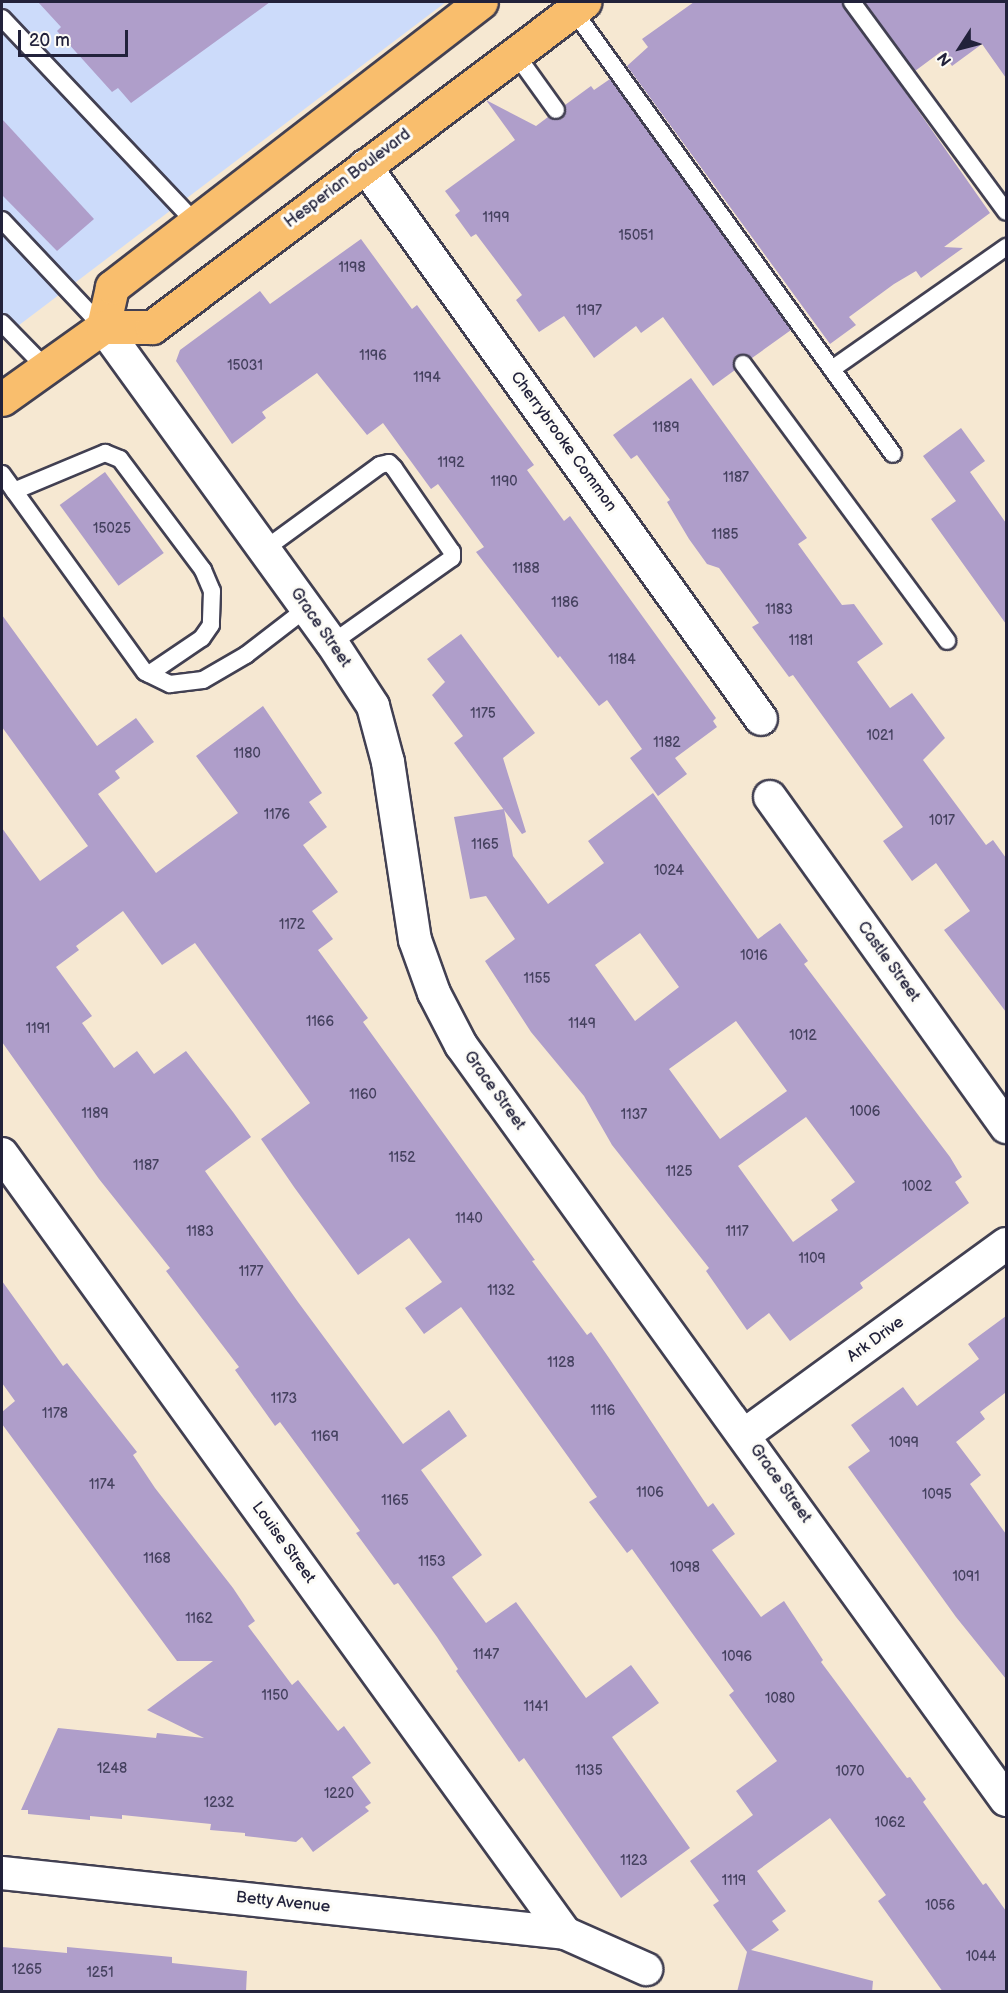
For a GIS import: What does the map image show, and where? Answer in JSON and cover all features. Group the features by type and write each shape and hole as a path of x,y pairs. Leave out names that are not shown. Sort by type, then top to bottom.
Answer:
{"main road":[{"path":"2,399 103,327 112,287 194,221 481,2"},
{"name":"Hesperian Boulevard","path":"103,327 152,327 579,6"}],"street":[{"name":"Cherrybrooke Common","path":"365,166 761,719"},
{"name":"Grace Street","path":"103,327 332,643 373,706 388,762 415,940 434,993 461,1045 1006,1800"},
{"name":"Castle Street","path":"770,797 1006,1127"},
{"name":"Louise Street","path":"2,1154 565,1933"},
{"name":"Ark Drive","path":"744,1435 1006,1244"},
{"name":"Betty Avenue","path":"2,1873 565,1933"},
{"path":"565,1933 646,1968"}],"lane":[{"path":"852,2 1006,212"},
{"path":"579,6 893,454"},
{"path":"2,18 194,221"},
{"path":"515,53 556,110"},
{"path":"2,220 103,327"},
{"path":"832,369 1006,247"},
{"path":"2,323 45,367"},
{"path":"743,364 947,641"},
{"path":"14,491 105,453 120,459 203,570 212,591 211,625 202,638 149,674"},
{"path":"265,549 380,465 389,463 394,468 452,552 452,558 332,643"},
{"path":"2,474 149,674 170,684 202,680 246,655 307,608"}],"shaded area":[{"path":"2,2 446,2 2,338"}],"building":[{"path":"38,2 270,2 131,103 118,88 112,92 57,31 61,27"},
{"path":"694,2 842,2 990,213 944,247 963,248 921,278 916,271 894,284 849,317 856,325 830,344 627,66 648,47 642,39"},
{"path":"865,2 1006,2 1006,78 982,44 952,66 942,51 915,71"},
{"path":"610,79 791,330 752,358 737,355 733,360 735,370 713,386 663,317 641,333 636,326 594,358 564,316 539,332 516,300 522,295 476,234 471,237 455,215 460,211 445,191 515,140 486,100 536,126 548,117 562,119 565,105 591,86 594,90"},
{"path":"2,119 94,219 57,251 2,195"},
{"path":"361,239 412,309 417,305 534,465 527,470 564,521 570,516 716,718 713,721 717,727 675,758 687,774 658,796 630,758 642,749 607,700 599,706 560,656 558,658 476,552 484,547 438,484 431,489 383,423 367,435 317,373 262,412 266,418 232,444 176,361 180,350 260,291 270,304"},
{"path":"691,378 807,538 798,544 842,605 854,604 883,644 857,662 890,708 912,693 945,738 923,760 986,845 993,840 1006,858 1006,1012 944,930 970,911 936,863 912,881 883,841 903,827 793,675 789,677 752,627 759,623 719,568 707,564 689,539 667,502 670,500 637,455 631,459 613,435"},
{"path":"961,428 985,461 970,472 1006,523 1006,624 931,519 956,501 923,456"},
{"path":"105,472 164,553 118,586 60,505"},
{"path":"2,615 97,746 136,718 154,742 115,771 120,778 98,794 156,873 238,813 196,756 263,706 322,793 309,802 327,827 303,845 338,892 312,911 333,939 318,950 368,1018 363,1022 535,1260 532,1261 587,1335 591,1332 708,1507 713,1503 735,1534 712,1550 761,1617 784,1601 823,1660 821,1662 907,1778 910,1777 926,1799 923,1802 983,1885 986,1883 1006,1911 1006,1992 943,1992 878,1901 886,1895 830,1818 757,1871 786,1911 772,1921 779,1930 751,1950 873,1981 872,1992 737,1992 747,1952 713,1905 719,1901 690,1861 753,1815 736,1791 777,1761 729,1695 734,1691 632,1549 627,1553 589,1502 597,1497 461,1307 424,1334 405,1308 442,1282 409,1238 358,1275 294,1187 261,1139 310,1103 195,943 162,965 123,911 76,946 79,950 56,967 92,1016 82,1023 114,1068 137,1051 154,1074 186,1051 233,1112 251,1137 205,1171 298,1302 403,1444 449,1410 467,1436 421,1470 482,1555 452,1577 486,1623 516,1602 586,1698 631,1665 659,1703 612,1737 690,1848 621,1898 524,1758 519,1762 456,1671 458,1669 437,1637 398,1583 394,1585 356,1533 360,1531 280,1422 275,1426 235,1370 239,1367 166,1271 170,1268 99,1179 2,1042 2,828 40,881 88,846 2,727"},
{"path":"461,634 535,733 503,758 526,832 522,834 454,743 463,736 432,695 445,682 427,659"},
{"path":"653,793 758,939 780,923 808,961 804,964 950,1157 962,1177 955,1182 969,1203 860,1283 863,1288 790,1341 769,1313 747,1330 706,1271 709,1268 612,1145 584,1096 531,1032 485,961 515,939 486,896 470,899 454,817 504,809 513,856 548,904 604,863 588,841","holes":["640,933 679,987 635,1021 595,965","736,1021 787,1091 720,1139 669,1069","806,1117 855,1182 831,1200 838,1210 793,1242 738,1166"]},
{"path":"2,1281 63,1366 67,1363 137,1452 133,1455 155,1488 233,1588 255,1621 248,1626 292,1685 298,1680 338,1731 344,1726 371,1763 352,1777 371,1803 365,1807 369,1811 313,1852 302,1837 296,1842 245,1836 245,1833 210,1830 211,1824 122,1815 122,1819 90,1816 90,1820 28,1814 28,1810 21,1810 58,1728 156,1738 157,1733 204,1738 147,1710 213,1661 177,1661 2,1424 2,1412 15,1401 2,1383"},
{"path":"1006,1316 1006,1395 1005,1393 980,1412 985,1419 956,1442 981,1475 970,1484 1006,1534 1006,1679 956,1617 848,1467 870,1451 851,1425 903,1387 917,1406 979,1359 968,1344"},
{"path":"2,1947 67,1953 67,1947 172,1957 172,1963 247,1971 246,1992 2,1992"}]}
